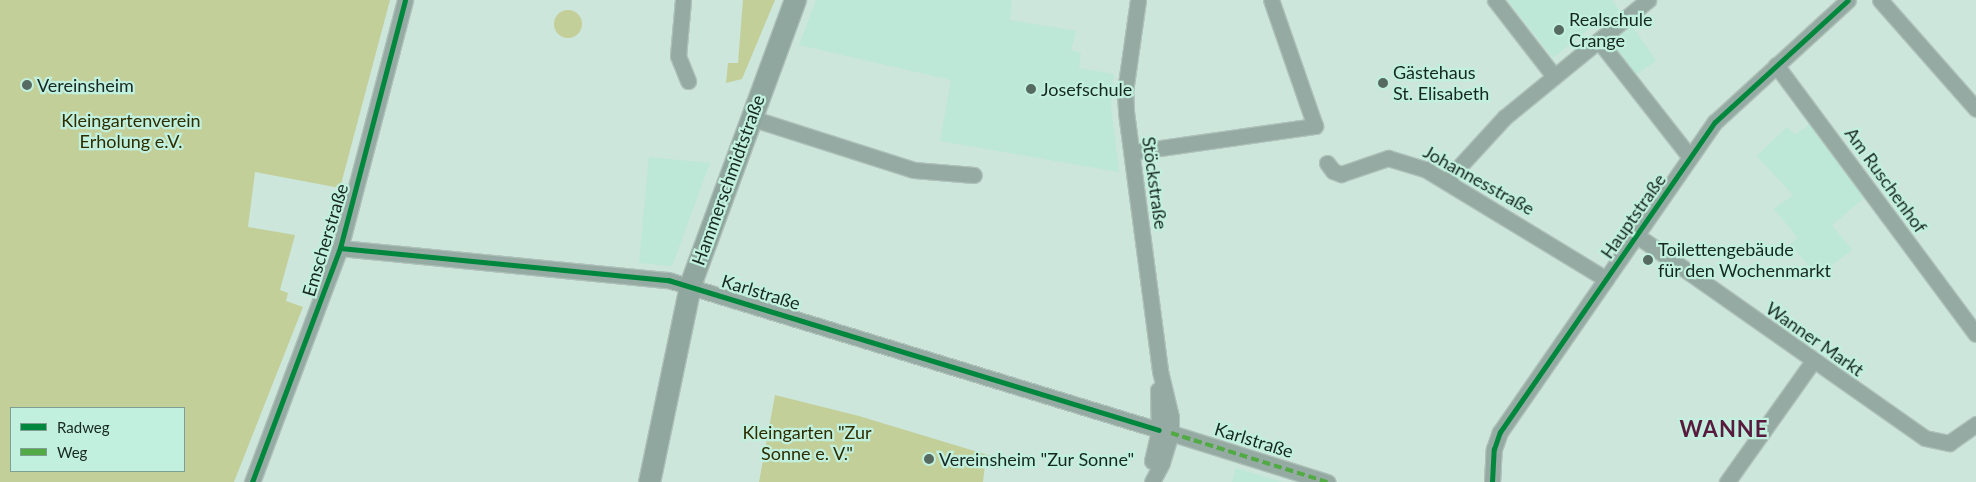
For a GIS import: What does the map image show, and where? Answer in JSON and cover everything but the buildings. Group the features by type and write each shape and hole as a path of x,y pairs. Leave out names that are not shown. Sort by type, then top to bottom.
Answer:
{"main road":[{"name":"Hammerschmidtstraße","path":"649,482 690,285 795,0"}],"street":[{"name":"Emscherstraße","path":"252,482 340,248 405,0"},
{"path":"683,0 678,56 688,81"},
{"name":"Stöckstraße","path":"1138,0 1125,91 1160,372 1165,432 1162,463 1153,480"},
{"path":"1132,152 1315,126 1271,0"},
{"path":"1495,0 1554,76"},
{"path":"1447,180 1505,117 1648,0"},
{"name":"Hauptstraße","path":"1492,482 1494,449 1500,432 1722,113 1848,0"},
{"path":"1880,0 1976,109"},
{"path":"1599,41 1690,157"},
{"name":"Am Ruschenhof","path":"1776,65 1970,314 1976,334"},
{"path":"752,118 914,170 974,175"},
{"name":"Johannesstraße","path":"1327,163 1333,172 1341,174 1388,158 1407,161 1447,180 1606,279"},
{"name":"Wanner Markt","path":"1636,235 1813,361 1935,442 1949,443 1976,424"},
{"name":"Karlstraße","path":"340,248 668,280 690,285 1326,482"},
{"path":"1727,482 1813,361"}],"shaded area":[{"name":"Josefschule","path":"816,0 1012,0 1010,20 1076,31 1071,50 1081,53 1079,68 1114,74 1111,106 1119,172 940,141 951,80 799,45"},
{"name":"Realschule Crange","path":"1507,0 1612,0 1620,11 1610,19 1606,15 1553,58"},
{"path":"1632,26 1656,60 1634,76 1610,41"},
{"path":"1810,124 1864,198 1832,225 1852,250 1817,276 1790,244 1798,238 1774,209 1793,195 1757,156 1787,127 1795,135"},
{"path":"649,157 710,163 672,266 639,263"},
{"path":"1236,468 1282,482 1232,482"}],"green space":[{"name":"Kleingartenverein Erholung e.V.","path":"0,0 390,0 340,188 255,172 248,227 295,235 280,290 288,293 286,301 303,307 234,482 0,482"},
{"path":"743,0 775,0 742,79 726,83 728,63 738,63"},
{"path":"568,10 578,14 582,24 578,34 568,38 558,34 554,24 558,14"},
{"name":"Kleingarten \"Zur Sonne e. V.\"","path":"775,395 859,416 1001,459 998,469 985,465 983,482 759,482"}],"marked path":[{"path":"1171,433 1327,482"}],"cycle path":[{"path":"252,482 340,248 405,0"},
{"path":"1492,482 1494,449 1500,432 1715,122 1848,0"},
{"path":"340,248 668,280 1159,430"}],"place":[{"name":"Realschule Crange","path":"1559,30"},
{"name":"Gästehaus St. Elisabeth","path":"1383,83"},
{"name":"Vereinsheim","path":"27,85"},
{"name":"Josefschule","path":"1031,89"},
{"name":"Toilettengebäude für den Wochenmarkt","path":"1648,260"},
{"name":"Vereinsheim \"Zur Sonne\"","path":"929,459"}],"district":[{"name":"WANNE","path":"1724,429"}]}
